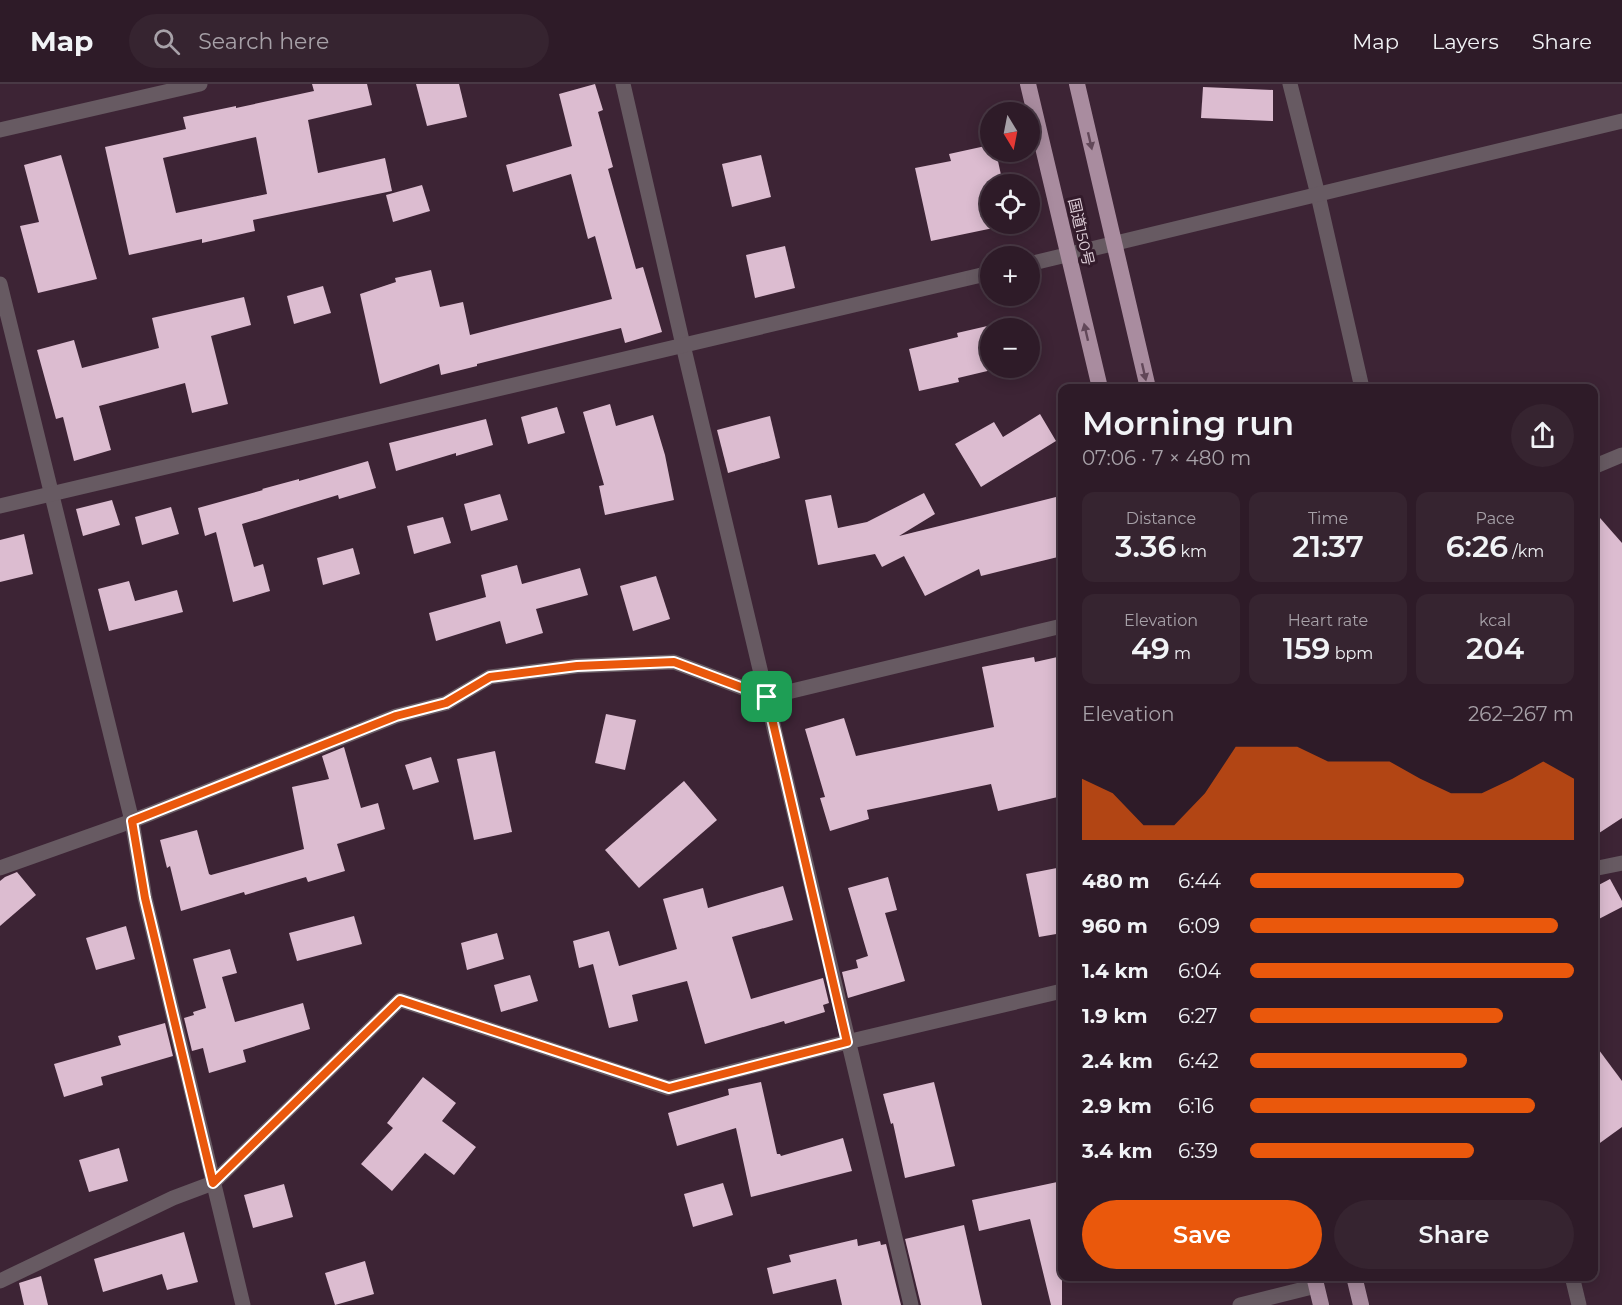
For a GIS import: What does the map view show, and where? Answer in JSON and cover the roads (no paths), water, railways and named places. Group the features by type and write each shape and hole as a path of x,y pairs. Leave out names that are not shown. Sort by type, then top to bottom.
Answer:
{"highway":[{"name":"国道150号","path":"1028,84 1099,384"},
{"name":"国道150号","path":"1077,84 1147,384"},
{"path":"1315,1281 1321,1305"},
{"path":"1355,1281 1361,1305"}],"street":[{"path":"0,130 200,84"},
{"path":"623,84 847,1042 911,1305"},
{"path":"1290,84 1361,384"},
{"path":"1040,261 1622,121"},
{"path":"0,506 980,275"},
{"path":"0,284 132,821 145,898 243,1305"},
{"path":"1598,465 1622,455"},
{"path":"0,868 132,821 396,716 446,703 490,677 577,666 674,662 767,697 1058,627"},
{"path":"1598,868 1622,863"},
{"path":"0,1281 163,1202 213,1183 400,1000 669,1088 847,1042 1058,992"},
{"path":"1240,1305 1315,1281"},
{"path":"1573,1281 1579,1305"}]}
